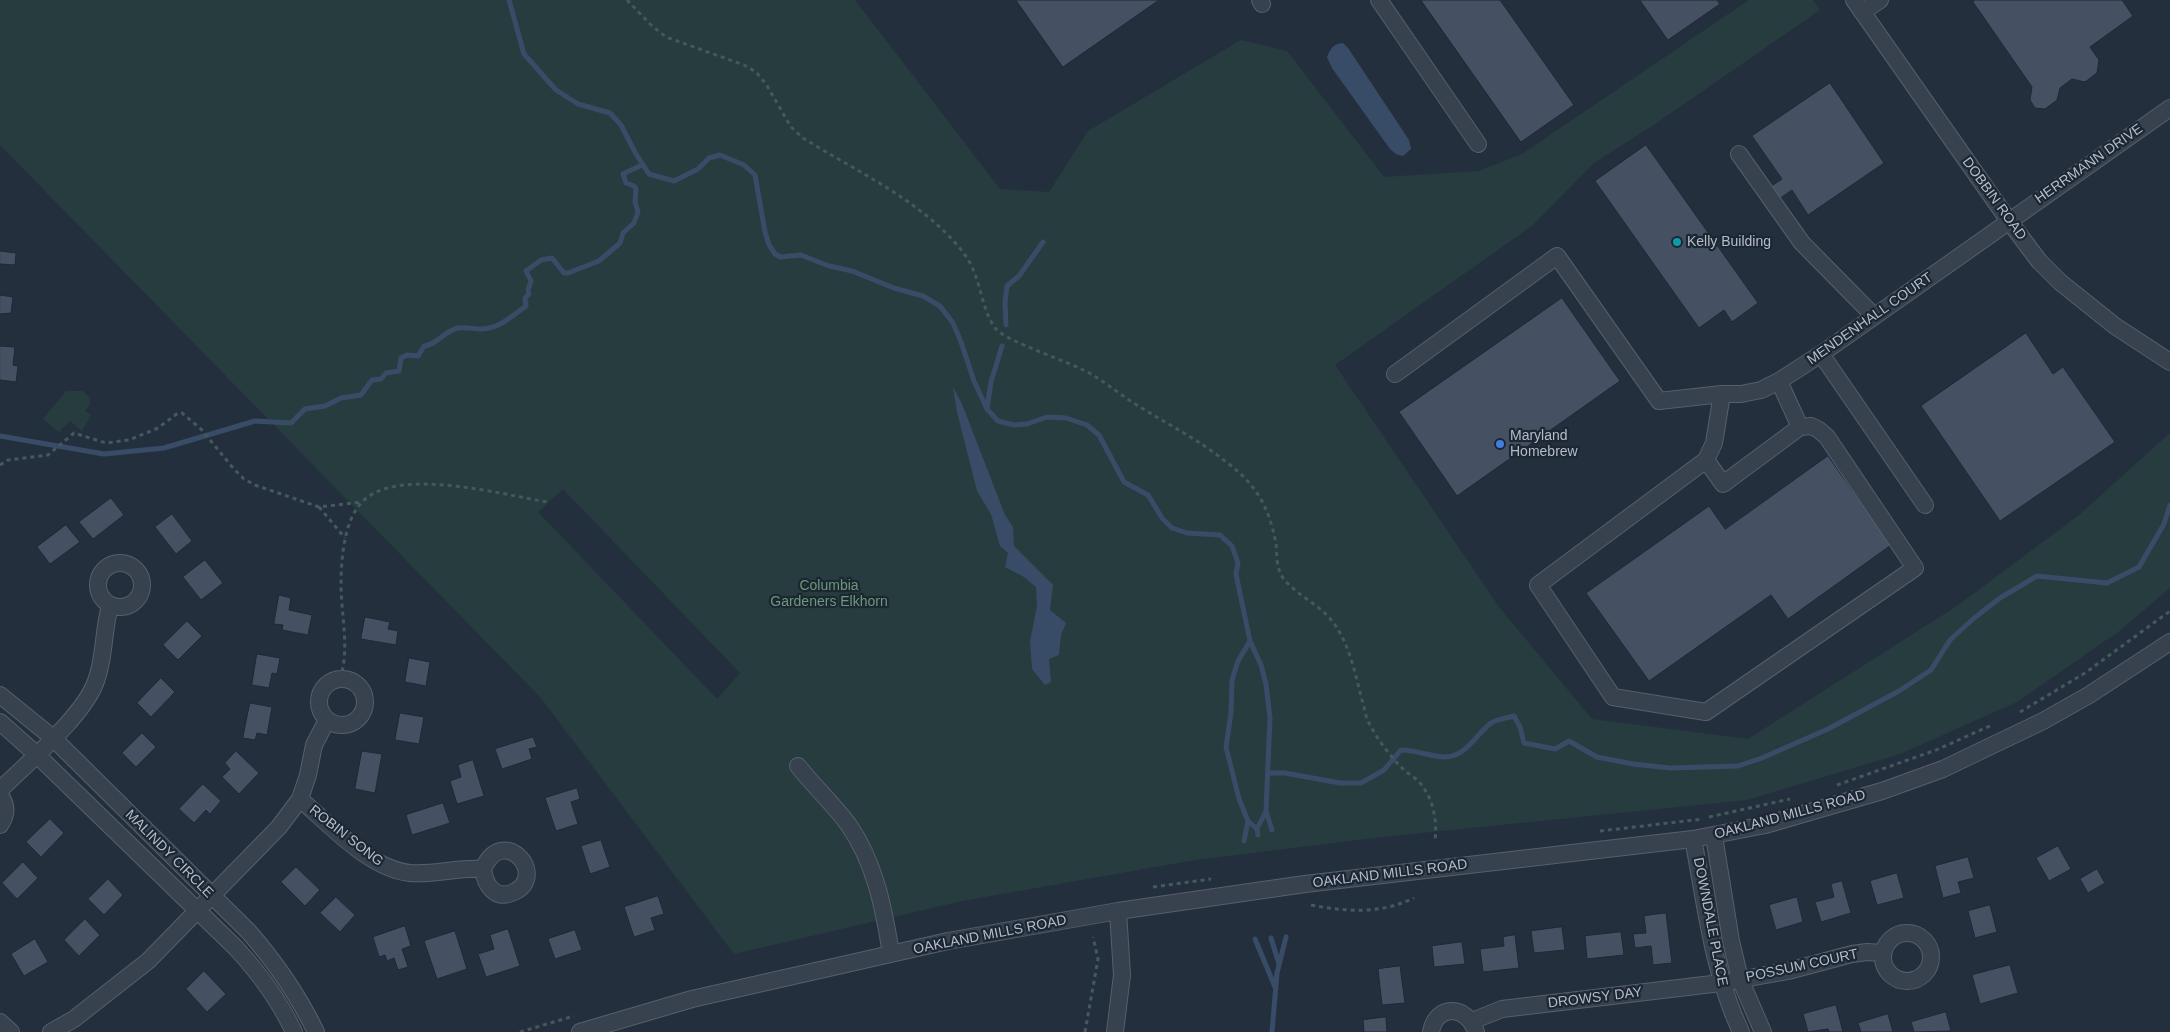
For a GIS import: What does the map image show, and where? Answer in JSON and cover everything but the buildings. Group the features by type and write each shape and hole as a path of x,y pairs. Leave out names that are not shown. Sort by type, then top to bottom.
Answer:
{"street":[{"path":"1379,0 1478,144"},
{"path":"1858,6 1880,0"},
{"name":"DOBBIN ROAD","path":"1858,6 2039,261 2060,282 2114,326 2170,362"},
{"name":"HERRMANN DRIVE","path":"2009,221 2170,108"},
{"path":"1739,154 1802,243 1874,316"},
{"name":"MENDENHALL COURT","path":"1395,374 1557,256 1659,401 1722,394 1741,394 1762,390 1780,381 1821,354 2009,221"},
{"path":"1821,354 1925,505"},
{"path":"1780,381 1800,427"},
{"path":"1706,460 1723,484 1800,427 1811,426 1819,430 1827,437 1916,568 1706,712 1612,697 1538,585 1706,460 1714,444 1722,394"},
{"path":"0,790 85,702 96,681 105,621 110,606"},
{"name":"OAKLAND MILLS ROAD","path":"580,1032 692,999 890,954 948,941 1118,910 1315,883 1693,839 1765,825 1874,794 1943,769 2043,721 2089,695 2170,642"},
{"path":"340,679 348,679 361,687 364,694 365,710 355,722 348,725 333,724 327,720 319,706 322,691 326,685 340,679"},
{"name":"MALINDY CIRCLE","path":"0,695 44,746 205,904 250,932 290,984 316,1032"},
{"path":"51,1032 74,1019 148,961 279,827 300,799 308,775 314,745 327,720"},
{"name":"MALINDY CIRCLE","path":"0,722 44,746 205,904 236,948 261,975 275,995 294,1032"},
{"path":"798,766 848,824 864,852 880,896 890,954"},
{"path":"0,795 5,806 5,813 0,825"},
{"name":"ROBIN SONG","path":"300,799 360,850 387,868 412,873 470,868 483,869"},
{"name":"DOWNDALE PLACE","path":"1714,836 1731,941 1740,979 1764,1032"},
{"name":"DOWNDALE PLACE","path":"1693,839 1720,983 1741,1032"},
{"path":"1115,1032 1122,975 1118,910"},
{"name":"POSSUM COURT","path":"1720,983 1788,971 1852,954 1867,952 1883,953"},
{"name":"DROWSY DAY","path":"1431,1032 1437,1018 1444,1013 1453,1011 1463,1013 1474,1026 1502,1009 1720,983"},
{"path":"0,1022 11,1032"}],"path":[{"path":"627,0 652,26 666,37 744,65 756,72 766,84 791,127 804,138 897,194 948,235 966,257 979,283 988,314 996,330 1013,340 1092,374 1128,400 1203,444 1229,463 1251,484 1263,500 1276,545 1278,565 1282,577 1331,619 1341,635 1351,660 1367,719 1390,753 1402,768 1421,783 1429,797 1437,822 1435,841"},
{"path":"0,459 8,460 43,456 54,452 74,433 106,443 129,440 158,428 178,413 182,413 201,430 244,479 255,485 318,507 362,502 377,492 392,487 409,485 472,488 548,502"},
{"path":"0,465 8,460"},
{"path":"340,679 344,666 341,584 345,538 362,502"},
{"path":"318,507 345,538"},
{"path":"2015,715 2085,673 2170,611"},
{"path":"1830,787 1936,750 1998,723"},
{"path":"1595,832 1703,819 1794,798"},
{"path":"1146,889 1214,879"},
{"path":"1311,905 1337,910 1359,911 1396,907 1414,898"},
{"path":"1085,1032 1098,959 1093,937"},
{"path":"520,1032 576,1015"}],"green space":[{"name":"Columbia Gardeners Elkhorn","path":"0,0 855,0 1000,189 1049,192 1088,131 1241,40 1287,51 1384,177 1479,171 1522,154 1749,0 1813,0 1820,10 1655,124 1594,163 1533,225 1335,365 1499,607 1592,719 1748,739 1957,606 2079,515 2170,433 2170,588 2118,632 2017,702 1900,754 1747,800 1382,837 1195,860 962,901 734,954 541,698 0,145","holes":["563,489 740,673 717,699 538,512"]},
{"path":"66,391 83,391 90,398 90,404 85,411 91,415 82,431 70,421 59,432 43,419"}],"water":[{"path":"1343,43 1409,140 1411,149 1403,156 1396,154 1390,149 1332,68 1327,57 1333,47"},
{"path":"953,387 962,404 1005,515 1013,527 1014,546 1053,585 1050,610 1066,623 1061,635 1059,655 1049,659 1051,682 1045,685 1032,669 1030,641 1037,606 1036,587 1024,577 1005,567 1008,553 1000,546 991,514 977,491 957,412"}],"waterway":[{"path":"509,0 524,54 556,90 578,104 610,113 621,125 649,174 674,181 698,169 709,158 720,155 744,165 755,175 765,232 769,245 775,254 780,257 801,255 829,266 852,271 894,288 923,296 940,306 953,323 974,381 987,409 998,421 1014,425 1027,424 1047,417 1066,418 1087,425 1099,435 1124,482 1148,495 1162,518 1172,528 1187,533 1220,535 1232,546 1238,563 1236,574 1250,641 1261,665 1266,684 1270,718 1266,811 1272,830"},
{"path":"0,436 104,454 164,448 255,421 291,423 305,409 325,406 341,398 361,395 372,380 381,379 386,373 399,371 401,358 407,355 418,356 424,346 433,343 449,332 458,328 481,329 494,327 526,306 525,298 529,294 528,290 531,281 526,271 541,260 552,258 564,273 599,261 620,243 623,233 634,223 638,212 635,202 636,189 634,186 626,183 623,174 642,165"},
{"path":"1006,325 1005,302 1007,286 1019,276 1043,242"},
{"path":"987,408 991,382 1002,346"},
{"path":"1268,773 1285,773 1340,783 1361,783 1384,770 1401,750 1439,757 1452,756 1465,749 1491,723 1514,716 1520,727 1524,743 1555,749 1569,741 1597,757 1633,764 1670,768 1738,766 1762,758 1828,729 1899,691 1931,670 1950,640 1973,619 2000,598 2037,576 2107,583 2139,567 2164,524 2170,505"},
{"path":"1248,821 1239,799 1226,747 1231,713 1232,680 1238,661 1250,641"},
{"path":"1258,835 1257,829 1266,811"},
{"path":"1244,841 1248,821 1257,829"},
{"path":"1272,1032 1277,973 1286,937"},
{"path":"1271,938 1279,964"},
{"path":"1255,939 1275,987"}],"place":[{"name":"Kelly Building","path":"1677,242"},
{"name":"Maryland Homebrew","path":"1500,444"}]}
